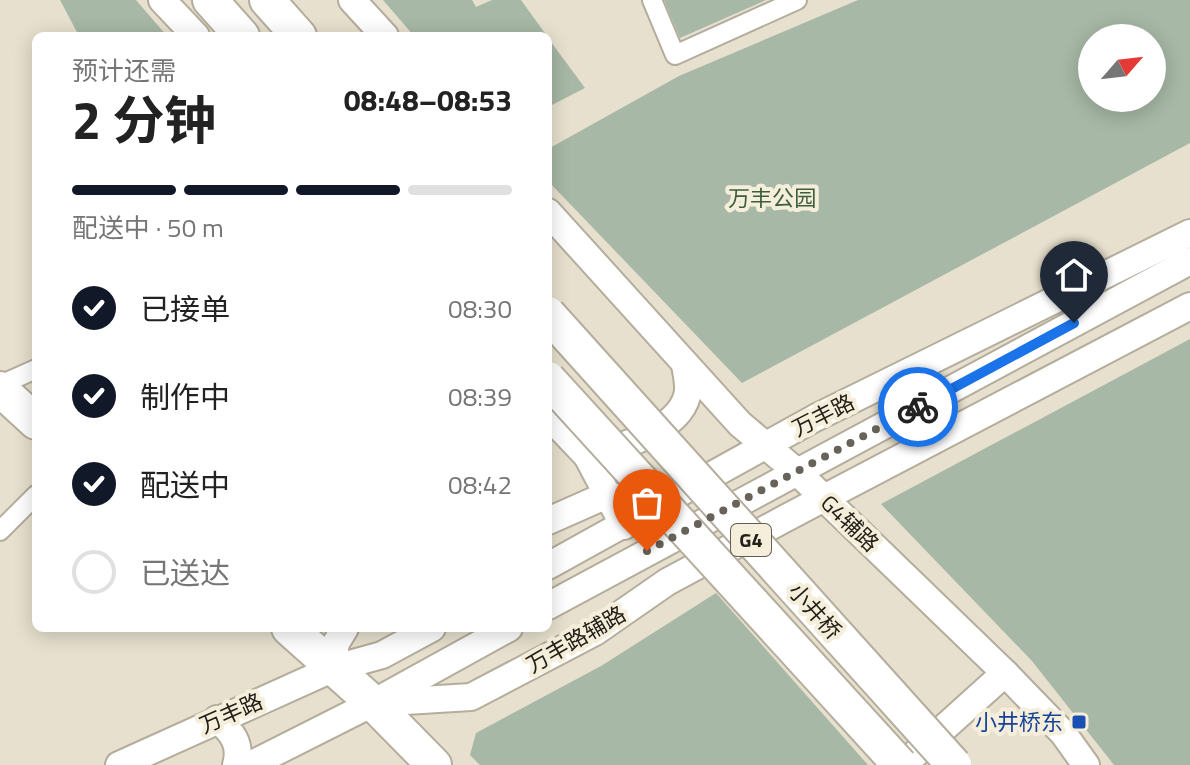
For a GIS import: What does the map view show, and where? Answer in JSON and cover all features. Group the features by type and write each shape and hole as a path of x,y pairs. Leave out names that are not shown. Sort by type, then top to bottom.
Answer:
{"highway":[{"path":"210,0 238,32"},
{"path":"267,0 295,32"},
{"name":"小井桥","path":"552,318 954,765"},
{"name":"小井桥","path":"552,383 902,765"},
{"path":"0,387 32,418"},
{"path":"293,632 373,703 434,765"}],"street":[{"path":"162,0 192,32"},
{"path":"352,0 381,32"},
{"path":"652,0 675,55 797,0"},
{"name":"G4辅路","path":"552,216 740,424 796,471 1005,673 1063,733 1086,765"},
{"name":"万丰路","path":"552,564 765,446 1190,233"},
{"name":"万丰路","path":"552,604 1190,261"},
{"name":"万丰路辅路","path":"373,703 471,697 595,632 667,582 823,497 1190,306"},
{"path":"587,456 626,447 671,419 688,395 685,364"},
{"path":"0,387 32,371"},
{"path":"552,419 587,456 624,526"},
{"path":"552,519 607,495 655,508"},
{"path":"0,531 32,499"},
{"path":"332,669 336,643 343,632"},
{"name":"万丰路","path":"119,765 332,669 382,655 425,632"},
{"path":"250,765 373,703 502,632"},
{"path":"902,765 1005,673"},
{"path":"217,719 233,733 239,755 236,765"}],"green space":[{"path":"60,0 136,0 164,32 77,32"},
{"path":"383,0 472,0 476,7 492,0 521,0 544,32 411,32"},
{"path":"664,0 766,0 680,38"},
{"name":"万丰公园","path":"858,0 1190,0 1190,143 742,383 552,185 552,147 679,76"},
{"path":"552,43 585,88 552,105"},
{"path":"1190,339 1190,765 1114,765 1032,661 881,504"},
{"path":"716,593 868,765 480,765 470,755 476,733 601,666"}],"way so far":[{"path":"647,551 918,407"}],"place":[{"name":"小井桥东","path":"1079,722"}],"route":[{"path":"918,407 1074,323"}]}
